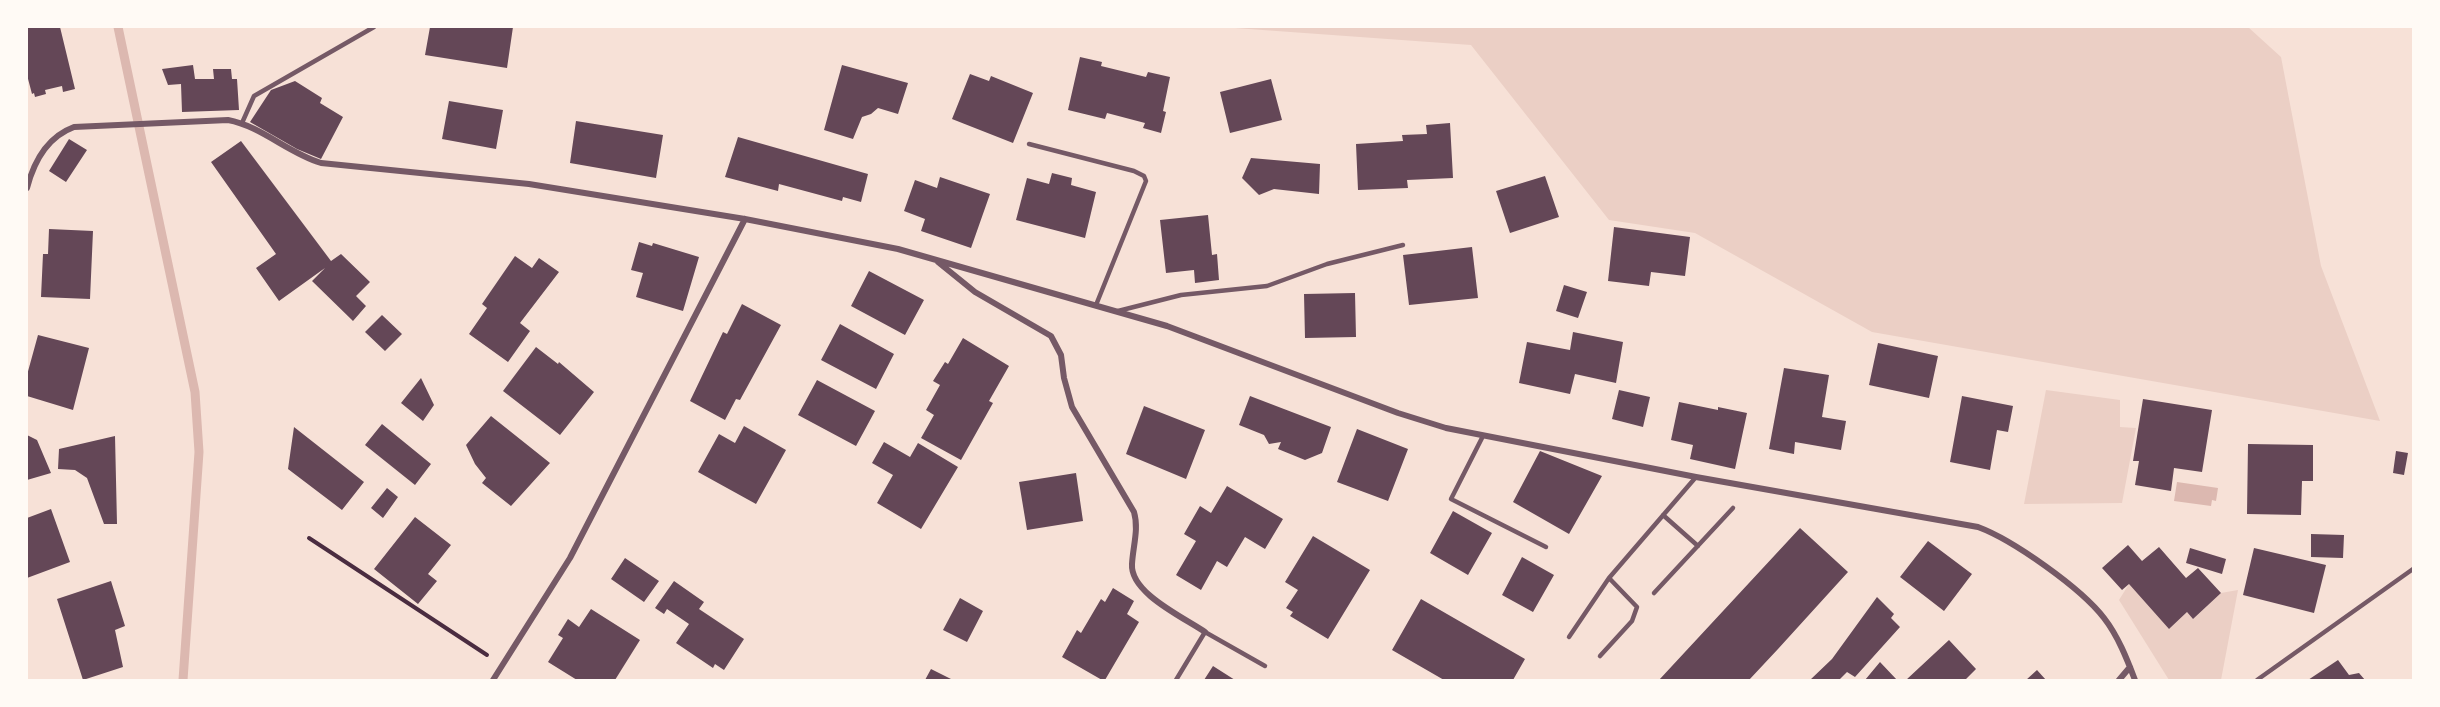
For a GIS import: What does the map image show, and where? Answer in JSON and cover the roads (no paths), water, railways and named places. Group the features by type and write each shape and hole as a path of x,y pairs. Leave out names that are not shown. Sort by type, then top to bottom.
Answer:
{"street":[{"path":"27,188 34,164 51,140 67,129 81,126 204,119 242,123 293,153 321,163 529,184 745,219 888,247 1118,311 1300,374 1398,413 1483,436 1696,477 1956,522 1998,535 2016,545 2103,616 2135,680"},
{"path":"493,680 570,558 745,219"},
{"path":"938,262 975,292 1051,336 1061,355 1064,378 1072,407 1134,512 1137,530 1132,566 1136,583 1144,592 1205,632"},
{"path":"2119,680 2130,667"}],"lane":[{"path":"242,123 254,96 374,27"},
{"path":"1029,144 1134,171 1144,176 1146,181 1096,305"},
{"path":"1118,311 1181,295 1267,286 1327,264 1403,245"},
{"path":"1483,436 1451,499 1546,547"},
{"path":"1569,637 1609,578 1696,477"},
{"path":"1654,593 1733,508"},
{"path":"1663,515 1698,546"},
{"path":"2257,680 2413,569"},
{"path":"1600,656 1632,621 1637,607 1609,578"},
{"path":"1176,680 1205,632 1265,666"}],"waterway":[{"path":"118,27 195,392 199,452 183,680"}]}
